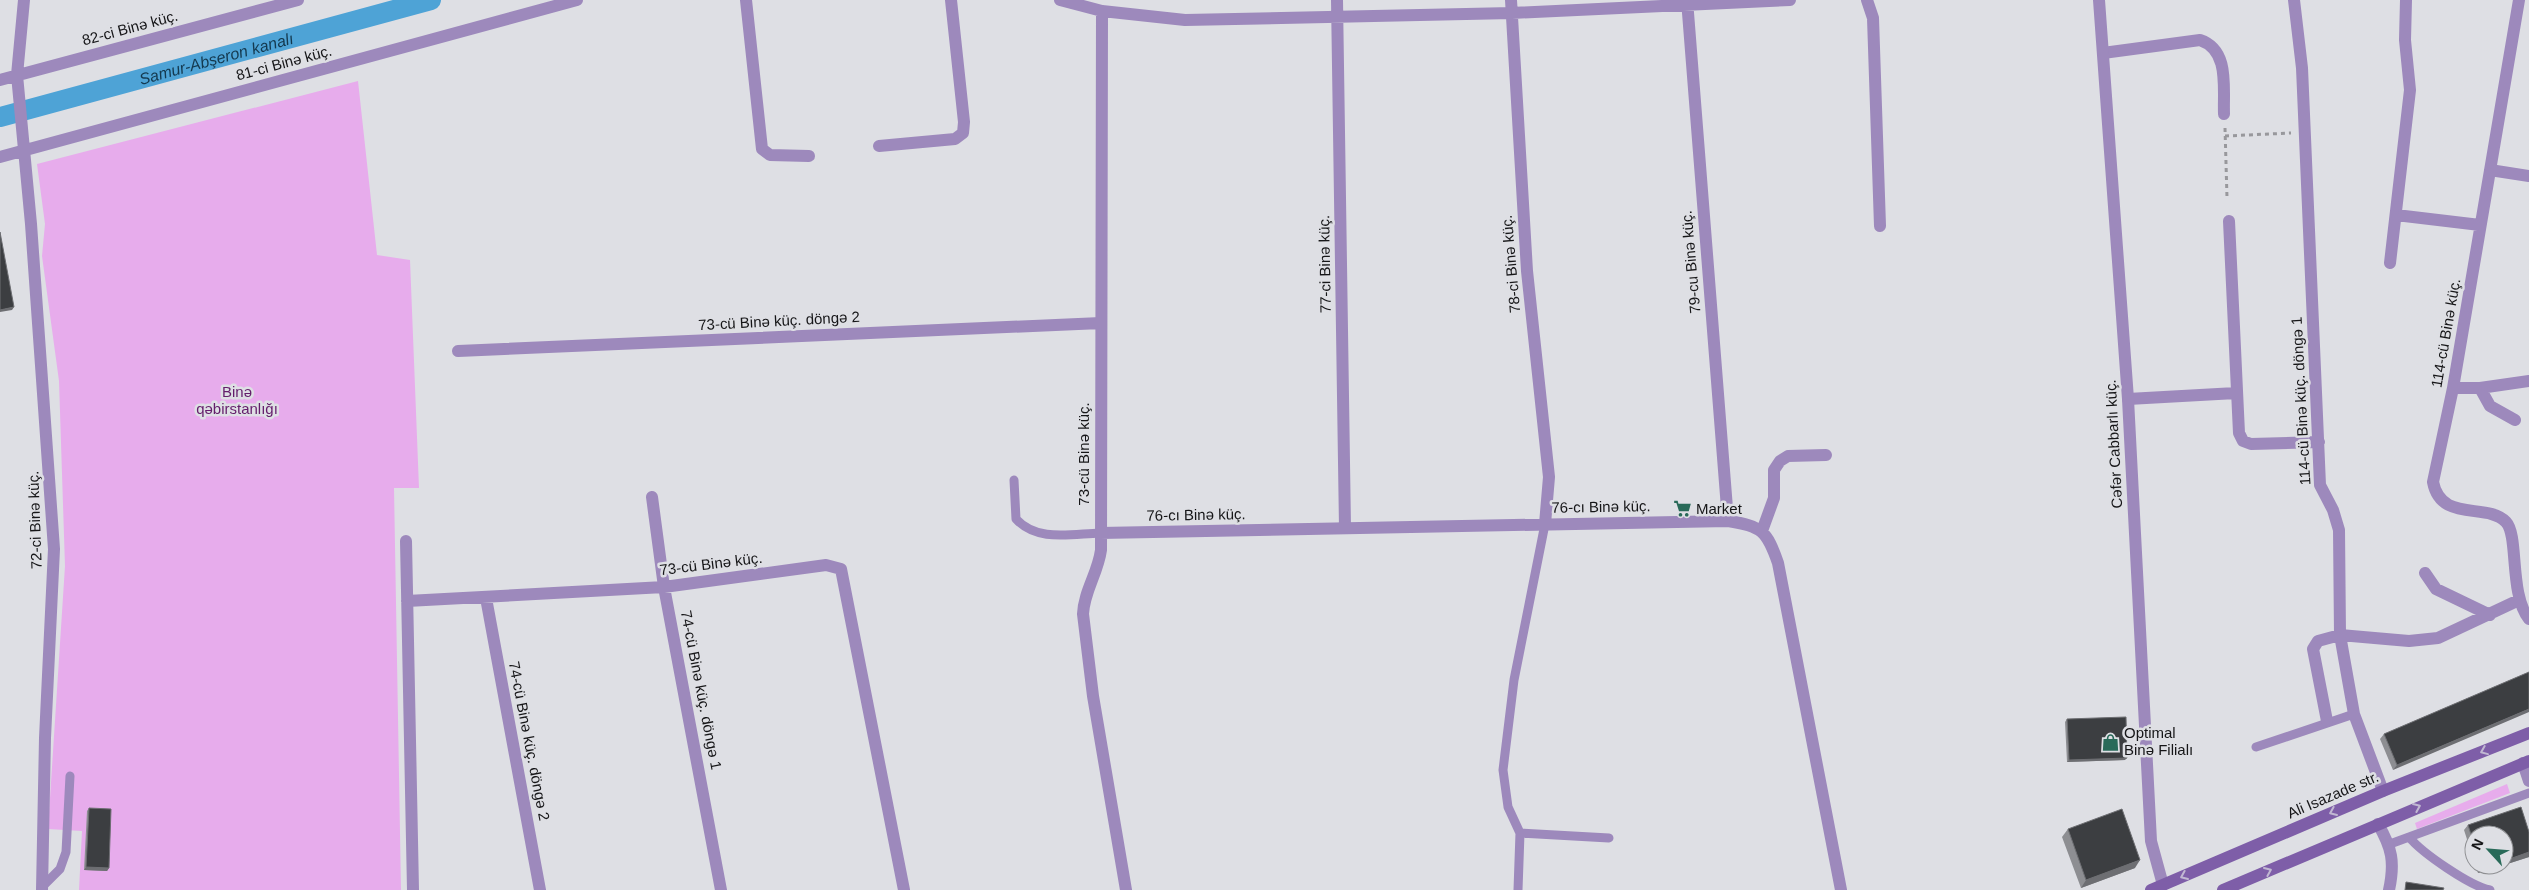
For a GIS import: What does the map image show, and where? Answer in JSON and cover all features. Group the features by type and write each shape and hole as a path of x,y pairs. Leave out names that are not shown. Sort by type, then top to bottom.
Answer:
{"main road":[{"name":"Ali Isazade str.","path":"2151,890 2164,887 2384,791 2529,733"},
{"path":"2223,890 2526,762"}],"street":[{"name":"72-ci Binə küç.","path":"24,0 17,75 26,150 54,549 45,738 42,888"},
{"name":"82-ci Binə küç.","path":"0,80 298,0"},
{"name":"81-ci Binə küç.","path":"0,157 577,0"},
{"path":"746,0 762,149 770,156 810,156"},
{"path":"878,146 955,139 962,133 964,122 951,0"},
{"path":"1060,0 1102,11 1185,20 1512,13 1687,2 1790,0"},
{"name":"77-ci Binə küç.","path":"1337,0 1345,528"},
{"name":"78-ci Binə küç.","path":"1511,0 1527,271 1549,477 1546,524"},
{"path":"1867,0 1873,18 1880,226"},
{"name":"Cəfər Cabbarlı küç.","path":"2099,0 2128,399 2151,841 2164,887"},
{"name":"114-cü Binə küç. döngə 1","path":"2294,0 2301,60 2320,485 2333,510 2339,530 2340,635 2354,714 2384,791"},
{"path":"2390,263 2410,90 2405,40 2406,0"},
{"name":"114-cü Binə küç.","path":"2518,0 2453,388 2433,482 2435,492 2442,501 2450,506 2505,521 2509,527 2519,600 2529,619"},
{"name":"79-cu Binə küç.","path":"1687,2 1728,521"},
{"name":"73-cü Binə küç.","path":"1102,11 1100,533 1099,564 1083,602 1084,626 1094,706 1126,890"},
{"path":"2102,53 2200,40 2211,44 2220,56 2224,114"},
{"path":"2490,170 2529,176"},
{"path":"2396,215 2480,225"},
{"path":"2229,221 2239,434 2243,441 2250,444 2319,442"},
{"name":"73-cü Binə küç. döngə 2","path":"458,351 1101,323"},
{"path":"2453,388 2480,388 2529,381"},
{"path":"2480,388 2490,406 2515,420"},
{"path":"2128,399 2236,393"},
{"path":"1826,454 1788,456 1780,461 1774,470 1774,498 1762,531 1771,540 1778,563 1841,890"},
{"name":"74-cü Binə küç. döngə 1","path":"652,496 664,587 721,890"},
{"name":"76-cı Binə küç.","path":"1100,533 1728,521 1749,524 1762,531"},
{"path":"406,541 413,890"},
{"name":"73-cü Binə küç.","path":"407,601 664,587 826,565 841,569 904,890"},
{"path":"2425,573 2436,589 2490,615"},
{"name":"74-cü Binə küç. döngə 2","path":"486,598 540,890"},
{"path":"2327,721 2313,649 2318,641 2340,635 2425,641 2455,632 2519,600"},
{"path":"2526,762 2529,781"},
{"path":"2378,824 2390,844 2392,869 2389,890"}],"lane":[{"path":"1014,480 1016,519 1025,529 1042,535 1100,533"},
{"path":"1518,890 1520,833 1508,807 1503,770 1514,680 1546,524"},
{"path":"2256,747 2327,721 2354,714"},
{"path":"42,888 60,869 66,852 70,776"},
{"path":"2390,844 2529,793"},
{"path":"1520,833 1609,838"},
{"path":"2409,837 2416,846 2472,883 2490,890"}],"path":[{"path":"2224,114 2227,198"},
{"path":"2225,136 2304,132"}],"green space":[{"name":"Binə qəbirstanlığı","path":"358,81 377,255 410,260 419,488 394,488 401,890 79,890 82,831 48,829 65,566 59,381 42,256 45,224 37,164"},
{"path":"2507,784 2510,793 2417,829 2415,823"}],"building":[{"path":"0,232 14,307 0,310"},
{"path":"2529,672 2529,709 2397,765 2384,734"},
{"path":"2126,717 2127,758 2069,760 2067,719"},
{"path":"2521,807 2529,832 2529,852 2514,857 2514,825 2468,825"},
{"path":"89,808 111,809 109,868 86,867"},
{"path":"2122,809 2140,860 2086,880 2068,829"},
{"path":"2406,882 2444,888 2443,890 2405,890"}],"waterway":[{"name":"Samur-Abşeron kanalı","path":"0,117 431,0"}],"place":[{"name":"Market","path":"1682,509"},
{"name":"Optimal Binə Filialı","path":"2110,742"}]}
